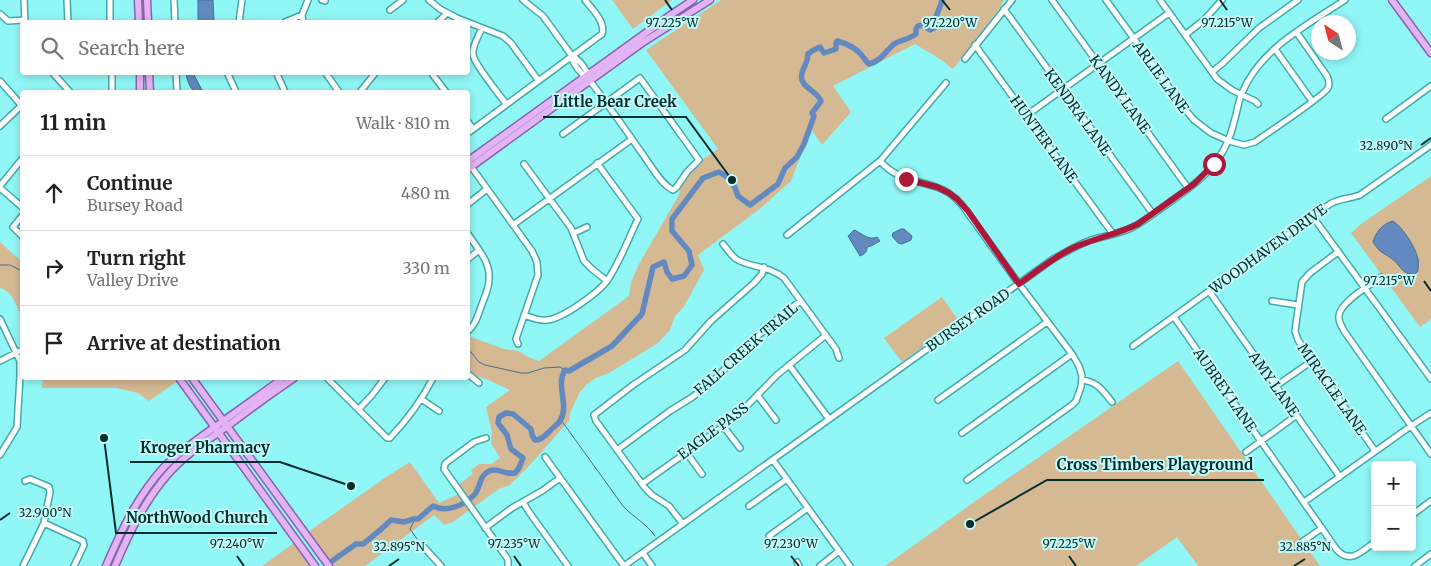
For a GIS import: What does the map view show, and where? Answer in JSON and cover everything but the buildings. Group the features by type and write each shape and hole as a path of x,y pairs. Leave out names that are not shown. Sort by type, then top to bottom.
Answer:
{"main road":[{"path":"138,0 139,20"},
{"path":"147,0 148,20"},
{"path":"470,164 693,0"},
{"path":"587,77 710,0"},
{"path":"1392,0 1431,53"},
{"path":"140,75 140,90"},
{"path":"149,75 150,90"},
{"path":"180,380 316,566"},
{"path":"193,380 329,566"},
{"path":"266,394 282,380"},
{"path":"115,566 135,524 152,496 170,472 217,429 266,394 290,380"},
{"path":"106,566 128,520 144,493 164,468 186,448 217,429"},
{"path":"260,489 268,484"},
{"path":"128,520 135,524"},
{"path":"292,534 301,528"}],"street":[{"path":"24,0 25,20"},
{"path":"67,0 68,20"},
{"path":"110,0 110,20"},
{"path":"174,0 174,20"},
{"path":"238,20 242,0"},
{"path":"303,20 302,16 308,0"},
{"path":"390,10 403,0"},
{"path":"429,0 447,13 463,20"},
{"path":"524,0 543,16 572,56 574,63 587,77 606,103 632,139 663,181 670,189 676,188 687,172 699,160 640,78 606,103 563,134"},
{"path":"470,131 602,34 602,23 585,0"},
{"path":"965,59 1012,0"},
{"name":"KANDY LANE","path":"1052,0 1188,188"},
{"name":"ARLIE LANE","path":"1106,0 1189,115 1204,128 1229,141"},
{"path":"1160,0 1222,83 1258,104"},
{"path":"1185,35 1204,20 1222,0"},
{"path":"1212,72 1259,28 1298,0"},
{"name":"BURSEY ROAD","path":"624,566 1054,259 1092,240 1138,224 1188,188 1210,170 1229,141 1241,94 1256,68 1296,32 1345,0"},
{"name":"KENDRA LANE","path":"1004,10 1153,214"},
{"path":"440,20 447,13"},
{"path":"1027,115 1169,13"},
{"path":"0,14 8,21 20,22"},
{"path":"291,20 302,16"},
{"path":"470,23 503,36 511,43 538,80"},
{"path":"482,28 472,55 506,104"},
{"path":"1229,141 1244,145 1254,142 1312,101 1329,86 1329,80 1296,32"},
{"name":"HUNTER LANE","path":"975,45 1113,234"},
{"path":"1275,49 1312,101"},
{"path":"55,75 68,90"},
{"path":"112,75 112,90"},
{"path":"176,75 176,90"},
{"path":"228,75 235,90"},
{"path":"277,75 284,90"},
{"path":"327,75 338,90"},
{"path":"362,90 374,75"},
{"path":"433,75 444,90"},
{"path":"0,81 20,104"},
{"path":"787,235 880,161 946,83"},
{"path":"1386,119 1431,86"},
{"path":"0,126 20,108"},
{"path":"513,224 632,139"},
{"name":"WOODHAVEN DRIVE","path":"1133,346 1313,216 1336,201 1360,195 1431,144"},
{"path":"880,161 900,177 937,187 957,199 968,211 1019,284 1072,354 1081,371 1081,387 1076,400 1068,408 967,480"},
{"path":"20,162 0,187 20,205"},
{"path":"524,315 544,321 559,317 595,292 607,281 638,219 598,163"},
{"path":"524,164 574,233 584,261 607,281"},
{"path":"470,168 532,251 538,266 536,282 516,339 518,344"},
{"path":"470,202 487,189"},
{"path":"1313,216 1431,379"},
{"path":"20,218 13,227 20,234"},
{"path":"574,233 587,227"},
{"path":"470,237 487,264 489,280 474,326 470,329"},
{"path":"723,244 736,259 764,267 784,278 836,349 839,358"},
{"path":"470,257 479,250"},
{"name":"MIRACLE LANE","path":"1338,252 1305,278 1301,287 1295,331 1298,340 1375,451"},
{"path":"683,524 670,506 652,495 642,484 596,421 594,415 684,350 711,321 754,283 762,274 764,267"},
{"path":"1381,277 1343,305 1338,315 1341,325 1431,454"},
{"name":"AMY LANE","path":"1209,291 1340,477"},
{"name":"FALL CREEK TRAIL","path":"617,450 710,384 751,342 785,312 801,301"},
{"path":"1272,301 1298,305"},
{"name":"AUBREY LANE","path":"1174,317 1337,550 1341,554 1353,557 1371,545"},
{"path":"0,319 20,361 18,422 15,432 0,455"},
{"path":"938,400 1047,322"},
{"name":"EAGLE PASS","path":"642,484 735,418 777,375 826,335"},
{"path":"0,361 20,351"},
{"path":"962,433 1072,354"},
{"path":"1276,386 1312,361"},
{"path":"789,365 829,419"},
{"path":"470,376 479,383"},
{"path":"331,380 388,438 407,419 433,380"},
{"path":"359,409 383,380"},
{"path":"1082,380 1089,381 1098,386 1112,402"},
{"path":"758,396 776,420"},
{"path":"421,399 439,411"},
{"path":"1304,502 1431,413"},
{"path":"1246,452 1296,415"},
{"path":"724,426 740,448"},
{"path":"486,438 474,442 447,462 444,472 507,558 508,565"},
{"path":"686,452 702,474"},
{"path":"545,457 624,566"},
{"path":"773,460 850,566"},
{"path":"485,528 560,478"},
{"path":"23,566 44,523 50,492 49,487 30,479 24,481"},
{"path":"749,506 787,479"},
{"path":"1416,511 1431,501"},
{"path":"523,502 568,566"},
{"path":"769,536 808,508"},
{"path":"44,523 83,541 84,545 74,566"},
{"path":"1302,542 1322,528"},
{"path":"421,544 441,566"},
{"path":"820,566 839,551"},
{"path":"643,553 652,566"},
{"path":"1415,566 1431,554"}],"shaded area":[{"path":"612,0 672,0 633,29"},
{"path":"721,0 1004,0 997,12 953,69 915,44 833,86 851,112 822,145 811,129 791,181 761,208 698,255 704,270 683,308 675,316 670,330 658,343 587,384 580,392 570,413 569,421 510,485 499,489 453,522 444,525 434,515 365,566 333,566 308,532 386,477 410,462 439,503 462,492 458,485 473,474 471,470 479,464 491,464 500,458 491,443 492,432 486,407 510,390 475,376 470,372 470,337 504,349 519,351 539,361 629,296 631,282 639,264 679,195 681,186 703,159 718,149 646,50"},
{"path":"1431,176 1431,319 1420,327 1351,233 1361,224"},
{"path":"0,242 20,260 20,313 8,292 0,288"},
{"path":"942,297 959,321 902,362 884,338"},
{"path":"1178,361 1320,566 1198,566 1177,537 1136,566 885,566 974,502"},
{"path":"43,380 174,380 176,382 149,401 138,393 116,388 42,388"},
{"path":"294,543 311,566 262,566"}],"water":[{"path":"198,0 213,0 214,20 198,20"},
{"path":"187,75 194,75 202,90 193,90"},
{"path":"1393,221 1405,233 1416,254 1418,271 1414,275 1403,270 1373,242 1380,229"},
{"path":"904,229 912,236 911,240 902,244 898,243 892,236 893,233"},
{"path":"854,230 868,237 877,237 880,241 867,247 865,253 860,256 848,236"}],"waterway":[{"path":"332,561 356,544 363,544 391,520 404,522 418,519 433,506 444,509 456,507 466,502 475,494 483,476 489,471 515,473 523,458 511,449 507,435 498,423 499,417 506,413 513,414 531,429 535,440 543,438 560,421 563,415 561,382 565,370 569,371 612,346 642,314 653,267 664,262 667,272 672,279 684,276 692,265 689,251 672,231 672,219 703,178 719,172 732,180 738,196 750,205 778,184 785,168 797,157 814,116 812,113 821,101 803,82 803,70 808,54 820,47 824,53 836,49 837,41 855,49 869,64 873,63 894,44 916,34 918,26 922,25 930,30 934,28 942,0"},
{"path":"0,265 10,265 20,270"},
{"path":"470,352 479,362 485,365 521,373 544,368 560,367 565,370"},
{"path":"561,420 623,506 655,536"},
{"path":"415,519 410,529 417,539"}],"place":[{"name":"Little Bear Creek","path":"732,180"},
{"name":"NorthWood Church","path":"104,438"},
{"name":"Kroger Pharmacy","path":"351,486"},
{"name":"Cross Timbers Playground","path":"970,524"}],"route":[{"path":"906,179 937,187 957,199 968,211 1019,284 1071,249 1092,240 1129,229 1138,224 1194,184 1214,164"}]}
